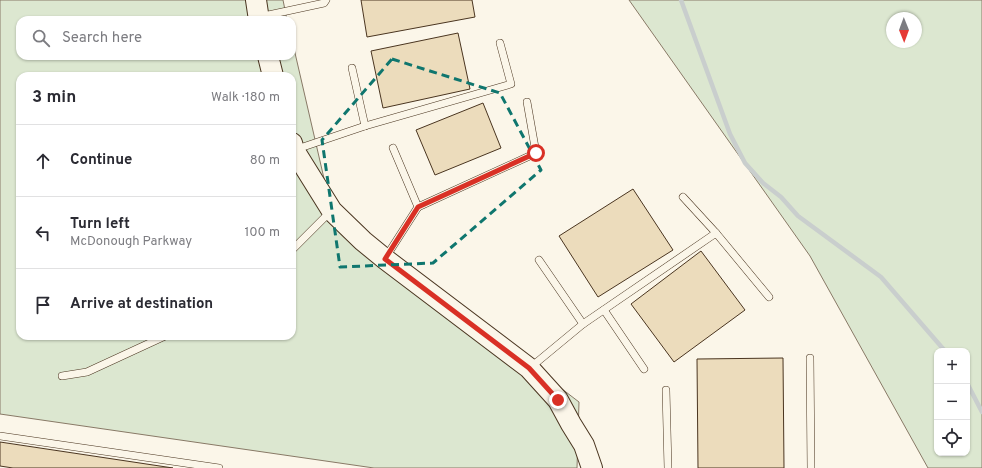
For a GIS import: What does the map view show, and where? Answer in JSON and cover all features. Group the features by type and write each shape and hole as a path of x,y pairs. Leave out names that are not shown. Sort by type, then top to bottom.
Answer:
{"street":[{"path":"269,60 272,72"},
{"path":"296,151 332,211 363,241 529,368 558,400 570,424 584,445 592,468"}],"lane":[{"path":"258,12 324,3 326,0"},
{"path":"296,145 511,84 500,43"},
{"path":"352,68 365,126"},
{"path":"385,259 418,207 536,153 527,102"},
{"path":"393,148 418,207"},
{"path":"683,197 716,233 769,297"},
{"path":"296,246 332,211"},
{"path":"529,368 583,324 716,233"},
{"path":"539,260 583,324"},
{"path":"604,310 644,369"},
{"path":"62,376 87,372 156,340"},
{"path":"810,358 811,468"},
{"path":"666,390 668,468"},
{"path":"0,436 219,468"}],"highlighted area":[{"path":"392,59 500,93 541,170 433,263 340,267 322,140"}],"green space":[{"path":"0,0 283,0 286,16 16,16 16,60 296,60 296,57 332,213 579,402 577,468 374,468 0,414"},
{"path":"629,0 982,0 982,468 928,468 810,256"}],"building":[{"path":"361,0 472,0 475,17 367,37"},
{"path":"458,33 470,89 383,108 371,51"},
{"path":"483,103 501,148 435,175 416,130"},
{"path":"633,189 673,250 598,297 559,236"},
{"path":"701,251 745,310 674,362 631,304"},
{"path":"783,358 784,468 698,468 697,359"},
{"path":"0,442 173,468 13,468 0,466"}],"waterway":[{"path":"681,0 730,134 745,163 763,183 781,197 798,216 881,277 942,348"},
{"path":"968,384 982,412"}],"route":[{"path":"536,153 418,207 385,259 529,368 558,400"}]}
